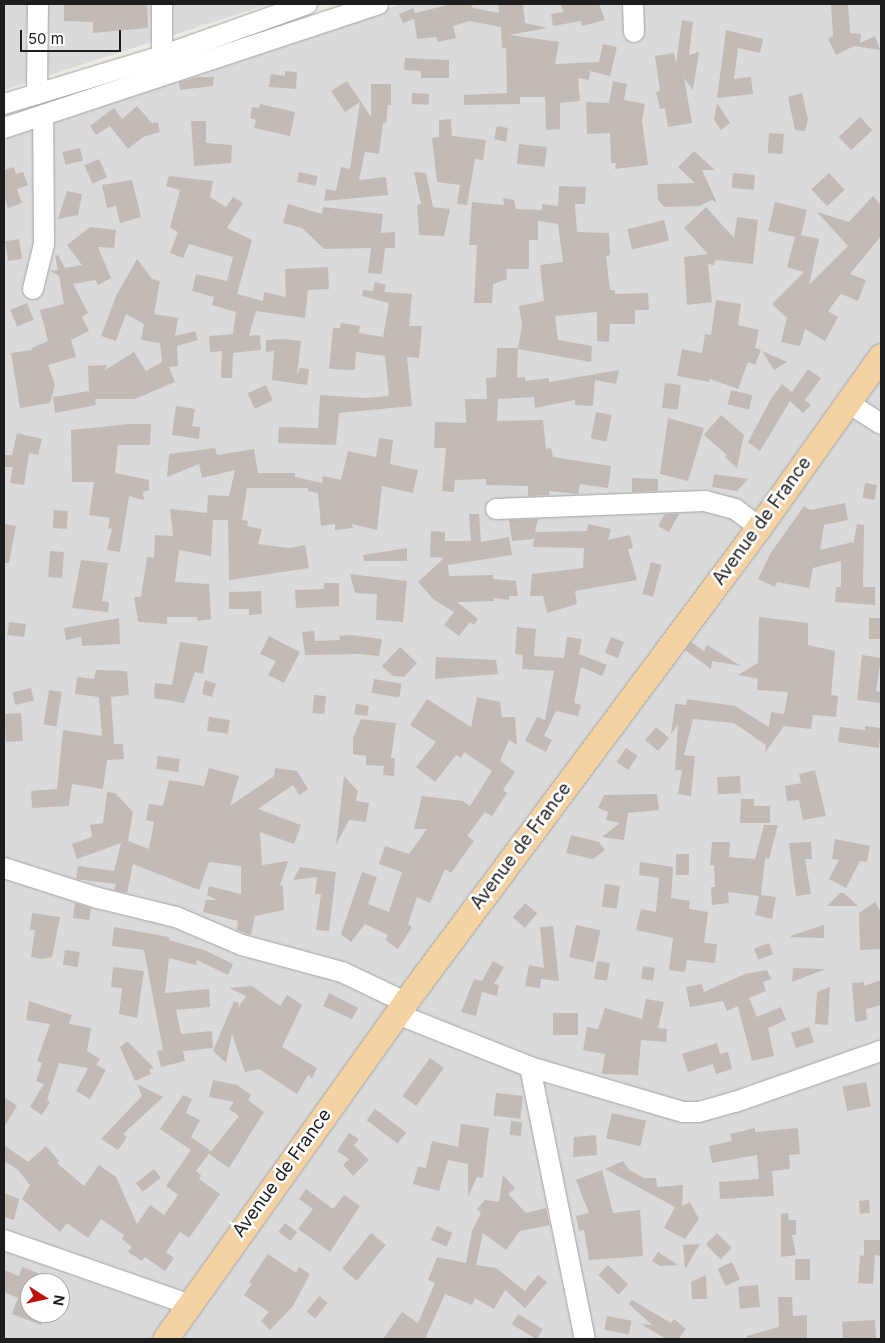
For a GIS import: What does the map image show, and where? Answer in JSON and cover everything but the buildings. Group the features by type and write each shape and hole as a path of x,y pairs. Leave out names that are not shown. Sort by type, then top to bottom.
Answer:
{"main road":[{"name":"Avenue de France","path":"165,1339 188,1304 401,1008 759,527 881,356"}],"street":[{"path":"37,94 38,4"},
{"path":"162,4 162,56"},
{"path":"4,128 378,4"},
{"path":"633,4 634,32"},
{"path":"4,104 162,56 296,6"},
{"path":"33,290 44,244 43,115"},
{"path":"848,402 881,424"},
{"path":"496,509 705,501 735,509 759,527"},
{"path":"4,868 98,898 176,917 242,945 342,972 401,1008 530,1067 683,1112 699,1112 881,1051"},
{"path":"530,1067 584,1339"},
{"path":"4,1240 188,1304"}],"shaded area":[{"path":"4,4 269,4 4,90"},
{"path":"401,4 881,4 881,1339 4,1339 4,135"}]}
